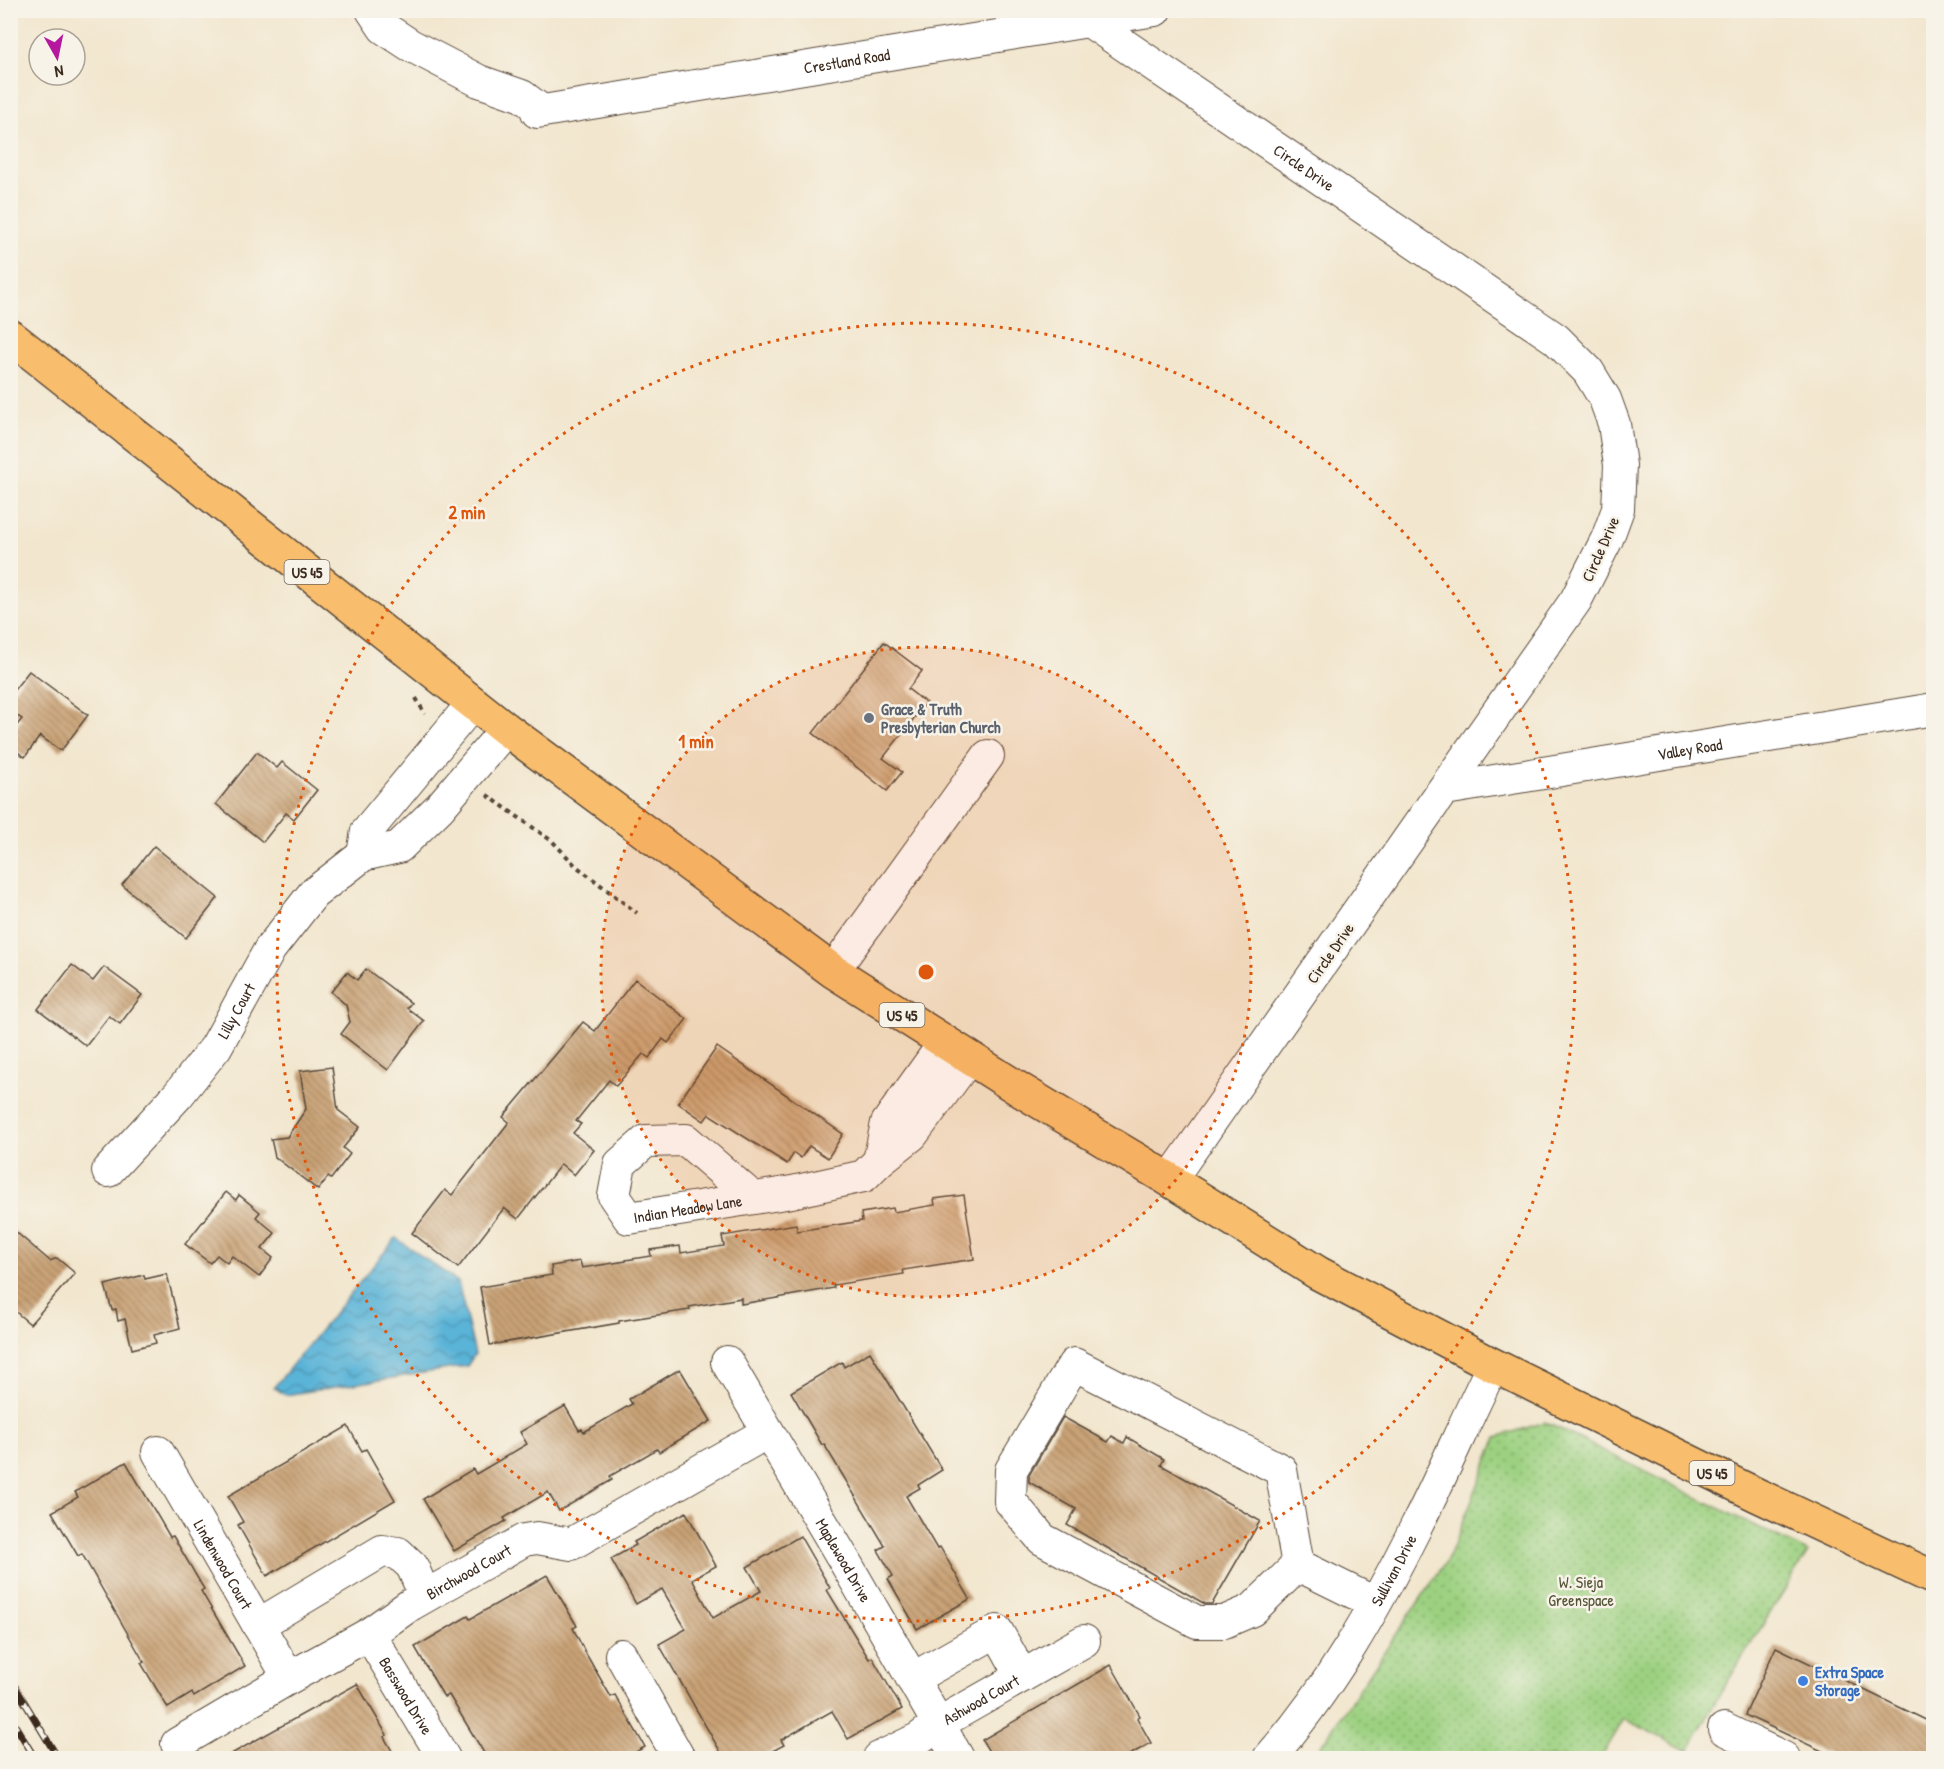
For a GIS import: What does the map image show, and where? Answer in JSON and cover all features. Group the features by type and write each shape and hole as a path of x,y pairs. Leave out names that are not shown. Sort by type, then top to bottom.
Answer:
{"main road":[{"name":"US 45","path":"10,336 506,729 833,971 1310,1268 1492,1365 1756,1495 1934,1578"}],"street":[{"name":"Crestland Road","path":"372,10 384,28 410,45 479,81 522,96 540,112 1155,10"},
{"name":"Circle Drive","path":"1089,21 1556,339 1588,371 1605,399 1614,424 1620,465 1618,509 1607,539 1576,600 1170,1180"},
{"path":"363,855 368,831 473,703"},
{"name":"Valley Road","path":"1445,789 1934,709"},
{"name":"Lilly Court","path":"108,1171 178,1095 216,1047 270,949 313,894 363,855 399,847 465,780 506,729"},
{"path":"833,971 988,756"},
{"name":"Indian Meadow Lane","path":"753,1198 864,1176 912,1135 957,1050"},
{"name":"Maplewood Drive","path":"727,1362 958,1758"},
{"path":"1074,1364 1281,1470 1298,1565 1252,1610 1224,1622 1197,1622 1042,1539 1010,1501 1011,1470 1074,1364"},
{"name":"Sullivan Drive","path":"1269,1758 1288,1737 1320,1693 1362,1627 1417,1527 1492,1365"},
{"name":"Birchwood Court","path":"177,1744 369,1634 425,1596 524,1540 537,1538 571,1544 768,1432"},
{"name":"Lindenwood Court","path":"158,1452 289,1678"},
{"path":"258,1625 382,1551 398,1553 412,1566 425,1596"},
{"path":"1298,1565 1375,1603"},
{"path":"912,1679 997,1630 1022,1676"},
{"name":"Basswood Drive","path":"369,1634 444,1758"},
{"name":"Ashwood Court","path":"879,1758 918,1739 938,1724 1084,1641"},
{"path":"621,1656 679,1758"},
{"path":"1724,1729 1784,1758"}],"path":[{"path":"465,780 552,842 576,866 637,913"}],"green space":[{"name":"W. Sieja Greenspace","path":"1545,1422 1808,1552 1718,1697 1688,1751 1624,1719 1601,1758 1314,1758 1449,1557 1497,1437"}],"water":[{"path":"396,1238 458,1282 475,1354 467,1366 285,1395 274,1387"}],"building":[{"name":"Grace & Truth Presbyterian Church","path":"884,642 922,671 908,689 926,703 883,758 902,772 887,791 813,733"},
{"path":"29,671 88,715 61,751 40,736 25,757 10,747 10,734 22,719 10,711 10,695"},
{"path":"257,752 277,768 282,762 317,790 294,819 286,813 263,842 216,804"},
{"path":"154,846 218,898 186,938 122,885"},
{"path":"72,965 93,981 104,967 142,995 120,1024 109,1016 86,1046 38,1009"},
{"path":"366,969 411,1003 407,1008 424,1021 388,1070 341,1034 350,1022 346,1005 331,992 347,972 357,980"},
{"path":"635,979 687,1019 668,1043 663,1039 649,1058 643,1054 616,1086 609,1080 576,1121 581,1124 573,1133 594,1150 574,1175 561,1164 518,1219 504,1208 458,1268 412,1233 445,1190 452,1195 509,1122 503,1117 583,1022 595,1031"},
{"path":"717,1047 843,1134 828,1158 809,1146 801,1158 794,1153 787,1164 709,1114 704,1121 678,1103"},
{"path":"332,1067 338,1110 360,1127 343,1148 350,1154 331,1179 328,1177 318,1190 275,1157 271,1139 287,1137 306,1109 300,1071"},
{"path":"226,1192 236,1200 239,1195 260,1212 256,1217 275,1233 262,1249 273,1258 259,1277 232,1256 227,1263 217,1255 210,1263 185,1244"},
{"path":"964,1195 974,1259 903,1270 904,1274 833,1285 834,1288 741,1304 741,1298 689,1307 690,1310 490,1345 480,1287 552,1275 551,1266 580,1261 582,1268 651,1256 650,1250 680,1246 681,1253 724,1246 722,1236 796,1224 797,1231 862,1221 861,1213 893,1208 894,1212 935,1205 934,1199"},
{"path":"10,1227 50,1261 57,1258 75,1273 30,1324 10,1307"},
{"path":"167,1274 180,1328 154,1335 156,1343 132,1349 125,1319 118,1321 116,1309 112,1310 105,1285 144,1275 145,1279"},
{"path":"870,1352 942,1470 918,1485 920,1488 906,1496 937,1549 940,1547 970,1599 917,1629 888,1579 893,1576 878,1550 885,1546 791,1392 842,1362 844,1367"},
{"path":"680,1369 711,1421 659,1452 657,1449 610,1476 612,1480 559,1511 548,1492 504,1518 506,1521 454,1551 423,1499 473,1469 476,1474 527,1444 520,1432 565,1406 579,1430 582,1429 584,1432 632,1404 629,1399"},
{"path":"1063,1417 1108,1442 1112,1436 1124,1443 1127,1437 1164,1459 1161,1465 1260,1521 1212,1604 1205,1604 1067,1525 1076,1509 1029,1482 1029,1475"},
{"path":"348,1426 362,1451 366,1449 395,1500 267,1576 238,1525 243,1522 228,1496"},
{"path":"126,1462 204,1589 201,1591 245,1666 194,1697 192,1693 168,1708 82,1554 78,1556 52,1512 78,1497 75,1492"},
{"path":"686,1512 716,1566 692,1579 713,1618 761,1591 747,1567 800,1536 830,1588 827,1590 869,1659 872,1657 902,1709 848,1739 832,1711 781,1740 784,1745 759,1758 724,1758 659,1644 686,1629 662,1589 636,1604 611,1559 636,1545 634,1542"},
{"path":"547,1575 577,1626 573,1628 586,1654 611,1697 615,1695 645,1747 624,1758 487,1758 449,1695 444,1697 415,1647 468,1616 470,1619"},
{"name":"Extra Space Storage","path":"1776,1647 1934,1724 1934,1758 1837,1758 1745,1715"},
{"path":"1111,1665 1140,1716 1137,1718 1151,1743 1124,1758 993,1758 982,1740"},
{"path":"357,1684 387,1735 384,1737 396,1758 224,1758"}],"railway":[{"path":"10,1678 58,1758"},
{"path":"10,1717 35,1758"}],"place":[{"name":"Grace & Truth Presbyterian Church","path":"869,718"},
{"name":"Extra Space Storage","path":"1803,1681"}]}
